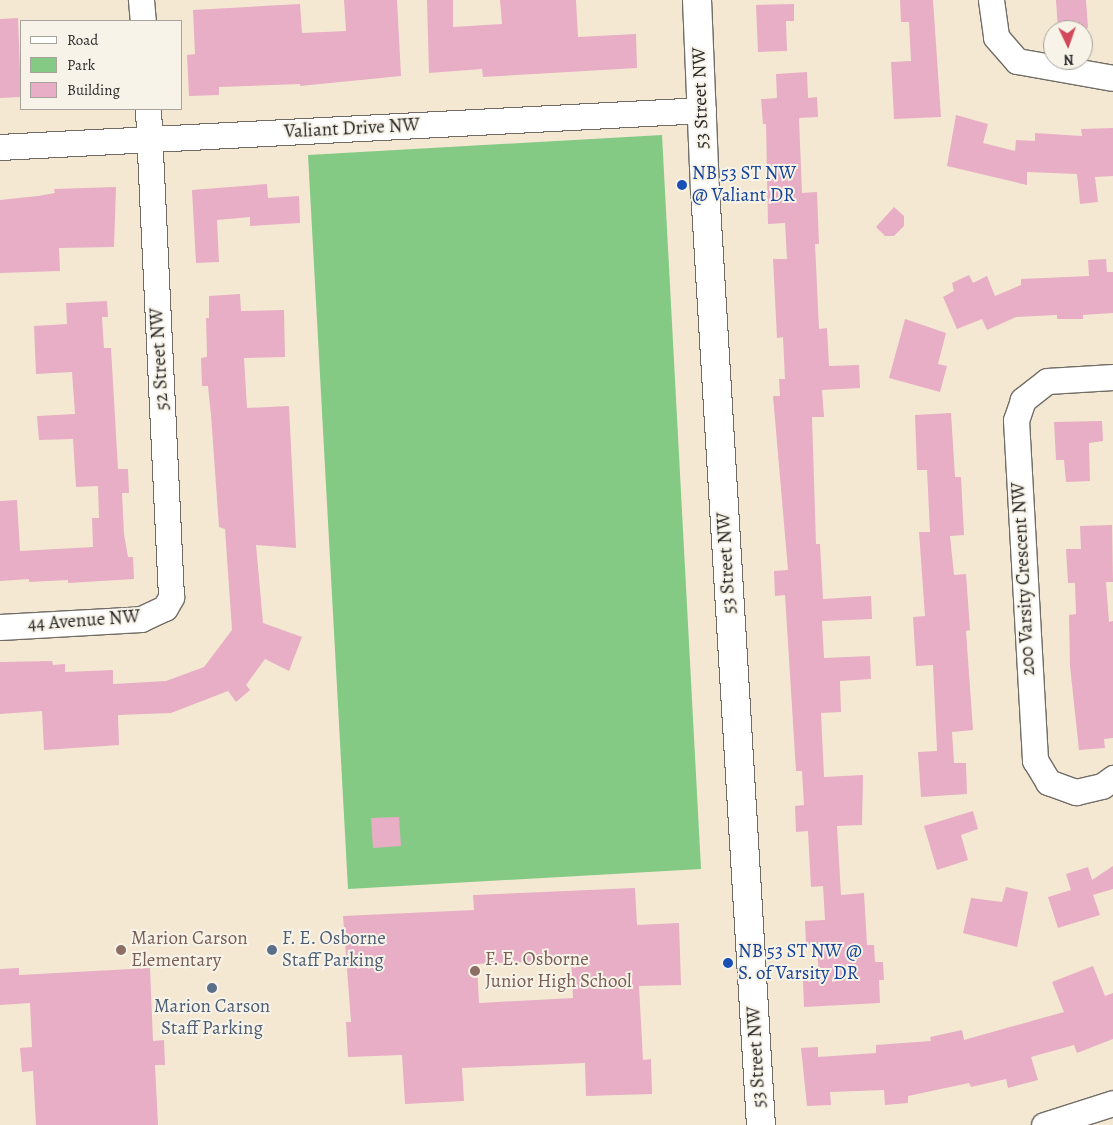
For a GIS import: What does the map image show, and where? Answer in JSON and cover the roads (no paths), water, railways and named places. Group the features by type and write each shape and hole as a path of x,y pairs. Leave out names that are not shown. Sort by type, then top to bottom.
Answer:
{"street":[{"path":"142,0 143,20"},
{"name":"53 Street NW","path":"697,0 705,189 761,1125"},
{"path":"991,0 996,37 1017,61 1113,78"},
{"name":"52 Street NW","path":"148,110 173,580 171,597 165,608"},
{"name":"Valiant Drive NW","path":"0,147 703,110"},
{"name":"200 Varsity Crescent NW","path":"1113,377 1047,381 1023,400 1016,420 1035,760 1048,782 1076,792 1102,786 1113,778"},
{"name":"44 Avenue NW","path":"0,627 141,619 165,608"},
{"path":"1044,1125 1113,1103"}],"place":[{"name":"NB 53 ST NW @ Valiant DR","path":"682,185"},
{"name":"Marion Carson Elementary","path":"121,950"},
{"name":"F. E. Osborne Staff Parking","path":"272,950"},
{"name":"NB 53 ST NW @ S. of Varsity DR","path":"728,963"},
{"name":"F. E. Osborne Junior High School","path":"475,971"},
{"name":"Marion Carson Staff Parking","path":"212,988"}]}
